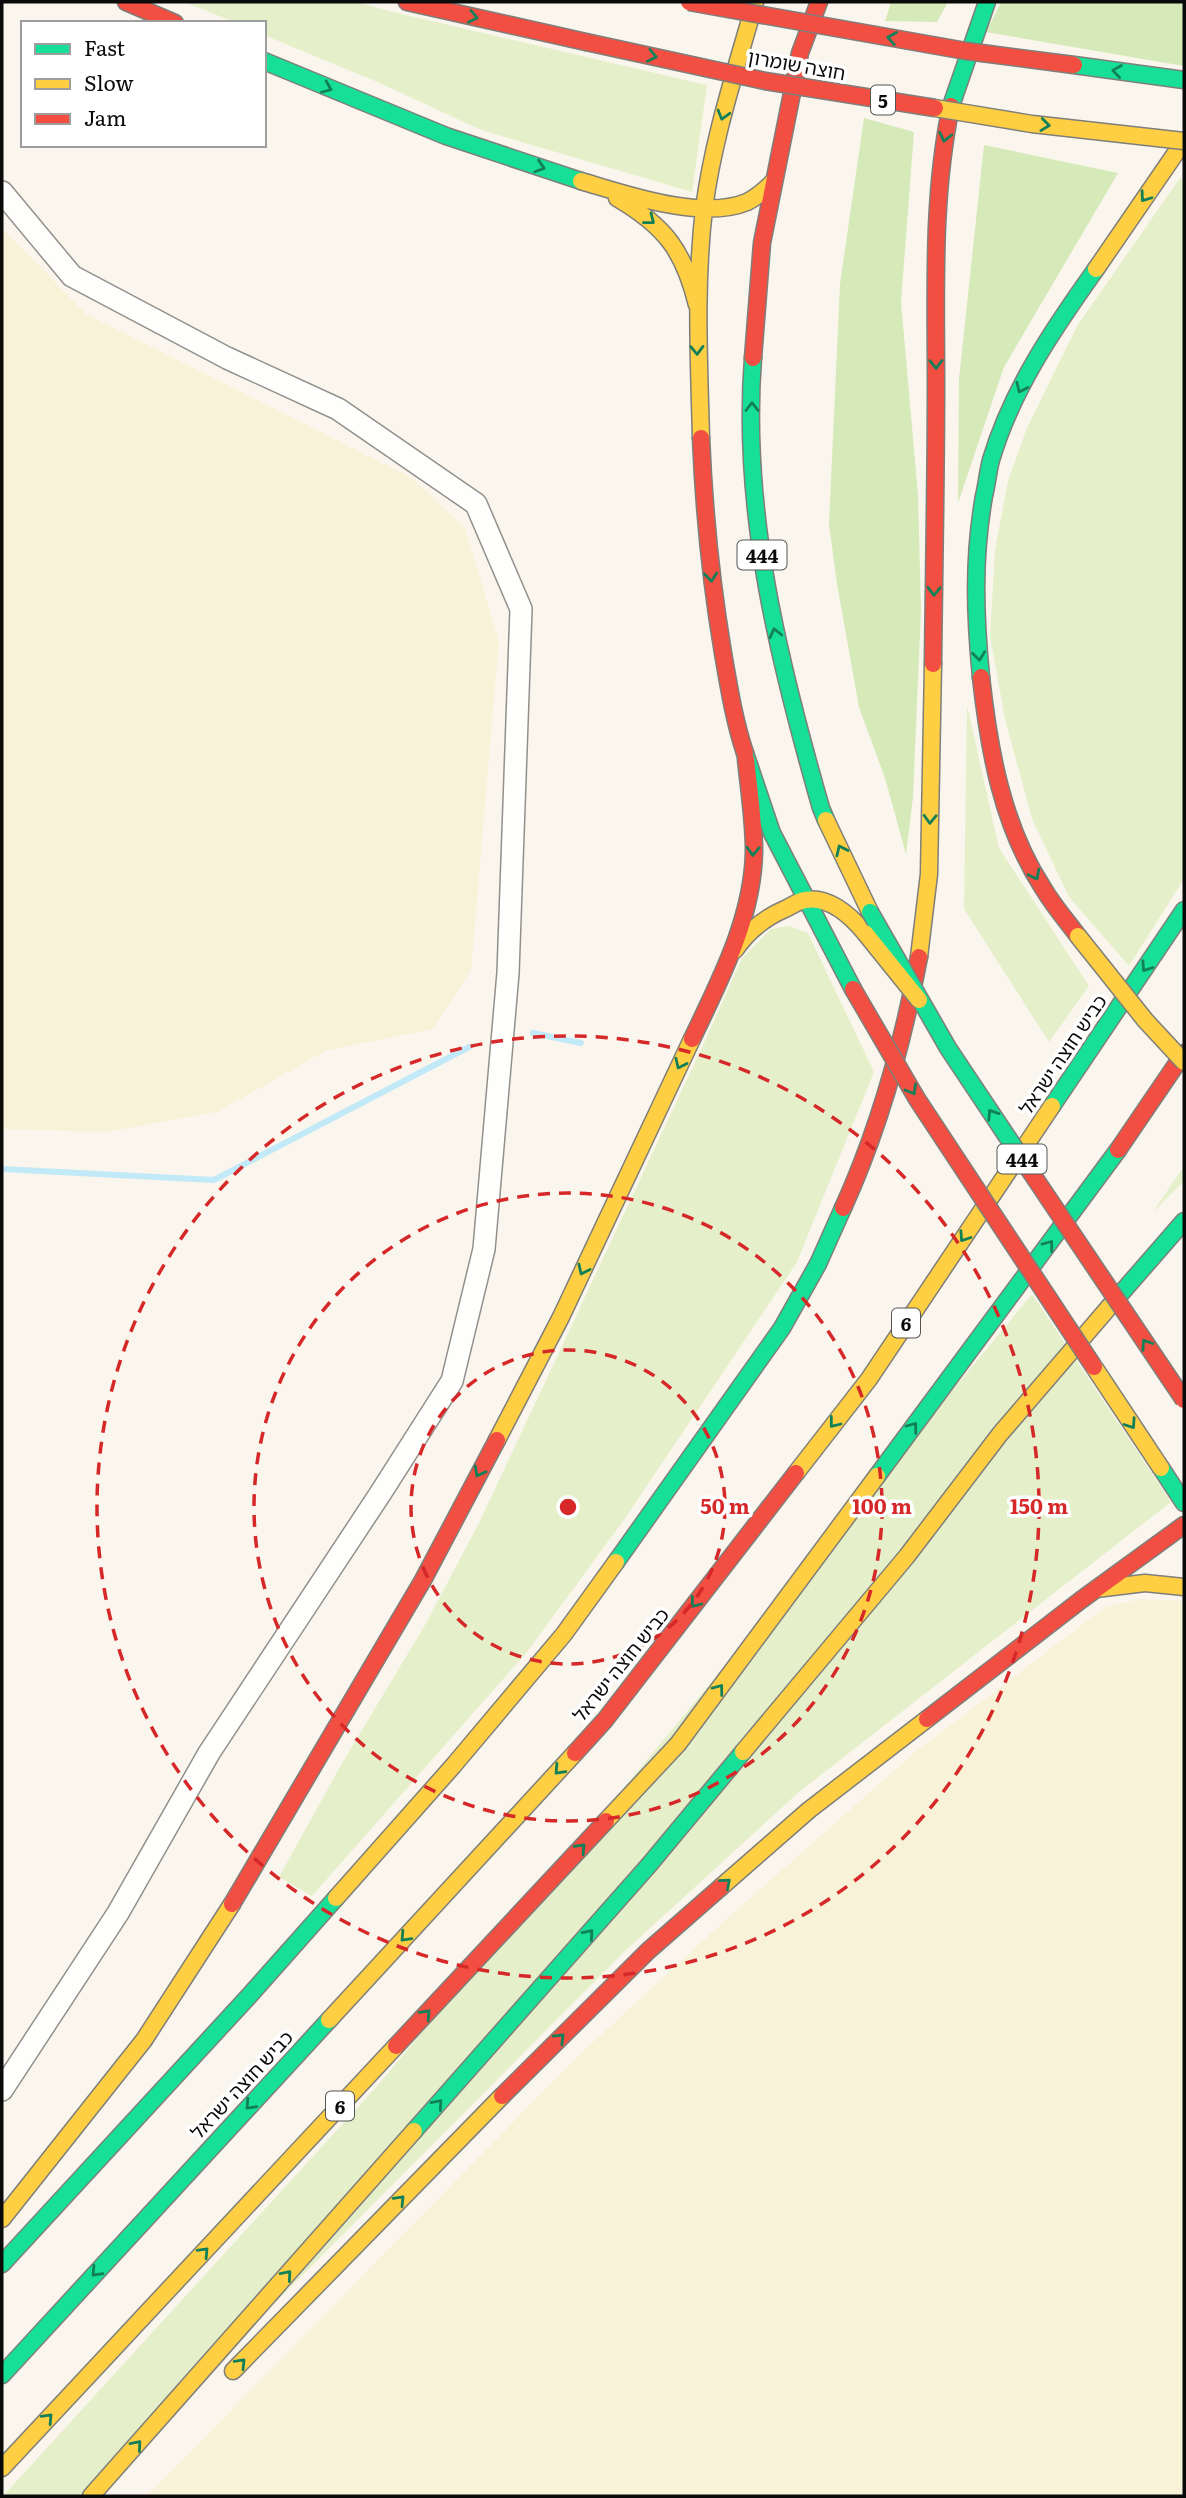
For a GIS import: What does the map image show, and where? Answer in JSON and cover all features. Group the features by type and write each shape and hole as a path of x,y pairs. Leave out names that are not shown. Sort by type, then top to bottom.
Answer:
{"main road":[{"path":"126,2 170,21"},
{"name":"חוצה שומרון","path":"407,2 778,83 1032,124 1184,141"},
{"path":"688,2 966,51 1184,80"},
{"name":"444","path":"755,2 719,131 704,208 697,305 704,489 713,596 735,722 772,833 853,989 917,1099 1184,1503"},
{"name":"444","path":"819,2 800,53 773,182 762,243 752,370 752,468 767,590 794,718 821,808 870,912 919,1000 962,1069 1184,1400"},
{"path":"2,2264 249,1996 453,1766 564,1634 782,1328 818,1264 859,1173 907,1021 921,943 929,874 933,748 936,381 934,303 938,196 942,150 953,98 987,2"},
{"path":"266,62 476,146 592,185 704,208 733,206 759,198 773,182"},
{"path":"1184,141 1045,342 1020,388 991,460 977,538 976,627 984,703 996,777 1018,842 1042,887 1078,936 1144,1020 1184,1062"},
{"path":"592,185 628,204 670,237 687,268 697,305"},
{"path":"732,955 747,901 754,851 746,759"},
{"path":"2,2220 144,2040 245,1883 423,1580 561,1317 732,955 743,937 772,915 805,900 834,906 856,921 919,1000"},
{"name":"כביש חוצה ישראל","path":"2,2375 605,1720 869,1379 1184,910"},
{"name":"6","path":"2,2468 678,1744 1116,1153 1184,1053"},
{"path":"91,2496 649,1865 907,1556 1000,1434 1184,1221"},
{"path":"223,2380 648,1951 808,1810 1095,1589 1184,1525"},
{"path":"1095,1589 1145,1583 1184,1587"},
{"path":"105,2496 154,2448"}],"street":[{"path":"2,192 72,276 227,358 338,408 476,504 521,609 508,973 484,1249 452,1381 209,1754 118,1913 2,2090"}],"shaded area":[{"path":"2,228 86,314 412,478 465,528 499,641 471,970 433,1029 327,1050 217,1112 106,1132 2,1129"},
{"path":"1139,1599 1184,1601 1184,2496 147,2496 576,2058 720,1925 914,1753 1104,1608"}],"green space":[{"path":"185,2 357,2 707,85 692,192 481,130 382,84 266,36 266,21 231,21"},
{"path":"891,2 948,2 937,22 885,21"},
{"path":"1001,2 1184,2 1184,66 986,32"},
{"path":"864,118 914,132 901,302 918,495 921,610 913,797 906,854 885,778 859,707 829,524 840,284"},
{"path":"984,145 1118,173 1004,367 958,503 959,379"},
{"path":"1180,178 1184,179 1184,879 1129,966 1069,897 1032,819 1005,719 990,636 995,550 1008,481 1027,428 1077,326"},
{"path":"967,705 999,848 1089,986 1049,1042 964,909"},
{"path":"789,926 808,933 874,1072 797,1262 626,1517 527,1652 312,1896 279,1877 341,1765 425,1625 479,1523 742,958 771,929"},
{"path":"1184,1166 1184,1181 1153,1212"},
{"path":"1032,1294 1171,1502 799,1792 625,1951 83,2496 3,2496 379,2084"}],"waterway":[{"path":"533,1033 581,1043"},
{"path":"2,1169 214,1180 469,1047"}],"traffic: fast":[{"path":"951,106 987,2"},
{"path":"266,62 446,136 581,181"},
{"path":"1074,65 1184,80"},
{"path":"981,677 976,609 977,564 980,519 991,460 1022,384 1096,269"},
{"path":"753,358 753,472 767,586 791,698 826,820"},
{"path":"745,753 772,833 853,989"},
{"path":"1052,1106 1184,910"},
{"path":"870,912 948,1048 1028,1168"},
{"path":"877,1476 1118,1150"},
{"path":"616,1562 782,1328 818,1264 843,1208"},
{"path":"1110,1306 1184,1221"},
{"path":"1161,1468 1184,1503"},
{"path":"414,2131 649,1865 743,1752"},
{"path":"2,2264 336,1898"},
{"path":"2,2375 329,2020"}],"traffic: slow":[{"path":"701,438 699,295 704,209 719,130 755,2"},
{"path":"935,108 1032,124 1184,141"},
{"path":"1096,269 1184,141"},
{"path":"581,181 664,204 708,209 747,202 773,182"},
{"path":"617,198 648,219 670,242 686,269 697,305"},
{"path":"919,957 929,874 933,664"},
{"path":"826,820 870,912"},
{"path":"735,950 763,921 805,900 831,904 846,914 865,933"},
{"path":"865,933 919,1000"},
{"path":"1078,936 1145,1020 1184,1062"},
{"path":"497,1440 561,1317 692,1039"},
{"path":"796,1473 869,1379 1052,1106"},
{"path":"743,1752 907,1556 1000,1434 1110,1306"},
{"path":"1094,1367 1161,1468"},
{"path":"606,1821 678,1744 877,1476"},
{"path":"336,1898 453,1766 564,1634 616,1562"},
{"path":"1096,1589 1145,1583 1184,1587"},
{"path":"721,1887 809,1810 927,1719"},
{"path":"329,2020 575,1753"},
{"path":"2,2219 144,2040 232,1904"},
{"path":"2,2468 396,2046"},
{"path":"233,2371 502,2096"},
{"path":"91,2496 414,2131"}],"traffic: jam":[{"path":"126,2 170,21"},
{"path":"407,2 586,42"},
{"path":"689,2 966,51 1074,65"},
{"path":"753,358 762,243 800,53 819,2"},
{"path":"586,42 765,81 935,108"},
{"path":"933,664 936,243 941,174 951,106"},
{"path":"701,438 715,600 732,703 745,753"},
{"path":"981,677 993,759 1007,813 1029,864 1078,936"},
{"path":"692,1039 733,948 748,900 754,851 746,759"},
{"path":"843,1208 879,1116 919,957"},
{"path":"853,989 917,1099 1094,1367"},
{"path":"1118,1150 1184,1053"},
{"path":"1028,1168 1184,1400"},
{"path":"232,1904 423,1580 497,1440"},
{"path":"575,1753 605,1720 796,1473"},
{"path":"927,1719 1081,1600 1184,1525"},
{"path":"396,2046 606,1821"},
{"path":"502,2096 648,1951 721,1887"}]}
